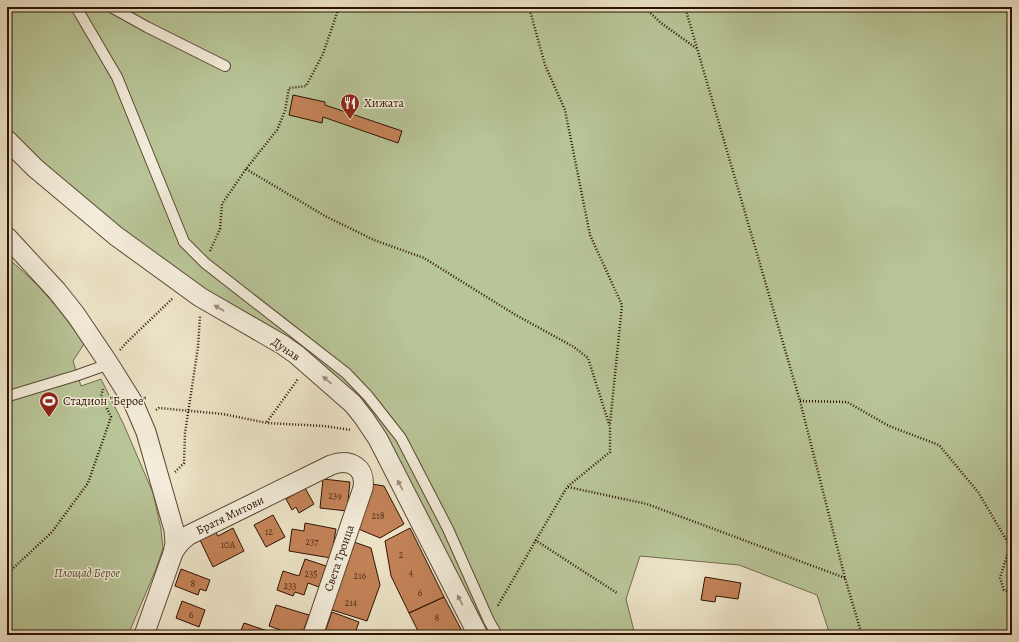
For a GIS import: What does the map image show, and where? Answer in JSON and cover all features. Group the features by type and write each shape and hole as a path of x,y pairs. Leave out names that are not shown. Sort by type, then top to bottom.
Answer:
{"street":[{"name":"Дунав","path":"7,140 35,168 107,229 192,291 283,345 309,365 353,404 369,424 378,439 483,628"},
{"path":"9,241 62,298 84,326 134,404 141,419 162,485 175,536 173,553"},
{"name":"Братя Митови","path":"144,635 173,553 179,543 189,535 331,465 344,463 356,467 362,474 364,482"},
{"name":"Света Троица","path":"313,635 362,492 364,482"}],"lane":[{"path":"76,7 117,77 184,242 205,263 346,373 368,396 401,438 448,529 483,628 497,635"},
{"path":"111,7 147,27 226,66"},
{"path":"12,395 109,364"}],"path":[{"path":"205,263 220,230 222,204 246,169 277,130 285,111 289,88 306,86 323,54 339,7"},
{"path":"483,628 567,487 610,452 610,427 622,305 590,235 565,110 545,64 530,7"},
{"path":"644,7 661,23 697,48"},
{"path":"685,7 800,401 845,578 862,635"},
{"path":"246,169 326,216 374,240 424,258 514,314 574,347 588,358 610,427"},
{"path":"7,574 52,532 88,483 110,418 101,396 109,364 127,342 192,291 200,316 198,347 185,433 184,463 162,485"},
{"path":"267,423 309,365"},
{"path":"800,401 847,402 889,426 939,444 978,492 1011,544 1000,578 1004,590 1012,593"},
{"path":"141,419 159,408 223,414 267,423 324,426 355,430"},
{"path":"567,487 647,504 845,578"},
{"path":"535,540 617,593"}],"green space":[{"path":"7,7 1012,7 1012,635 830,635 817,595 739,565 640,556 626,599 635,635 485,635 372,423 161,262 23,149 7,129"},
{"name":"Площад Берое","path":"7,258 29,277 49,298 84,344 73,361 81,386 101,379 124,425 153,493 161,529 163,548 156,569 128,635 7,635"}],"building":[{"name":"Хижата","path":"293,95 325,102 325,105 402,131 398,143 323,117 322,123 289,115"},
{"path":"323,479 350,482 347,511 320,508"},
{"path":"372,484 384,486 404,524 380,538 356,528"},
{"path":"305,488 314,504 299,513 296,507 292,510 286,499"},
{"path":"273,515 285,537 266,547 254,525"},
{"path":"305,523 336,529 331,558 289,551 292,529 304,531"},
{"path":"233,528 244,551 213,567 199,538 215,531 218,536"},
{"path":"410,528 444,597 409,613 391,576 385,541"},
{"path":"354,542 371,548 380,585 367,621 329,609"},
{"path":"305,559 326,566 319,587 308,583 304,595 295,592 293,596 277,590 283,571 299,576"},
{"path":"181,569 210,580 206,591 200,589 198,595 175,586"},
{"path":"705,577 741,583 738,599 716,596 715,602 701,600"},
{"path":"444,597 464,635 420,635 409,613"},
{"path":"182,601 205,610 199,627 176,618"},
{"path":"276,605 309,615 302,635 295,635 269,626"},
{"path":"332,612 359,622 355,633 361,635 324,635"},
{"path":"244,623 279,635 239,635"}],"place":[{"name":"Хижата","path":"350,120"},
{"name":"Стадион \"Берое\"","path":"49,418"}]}
